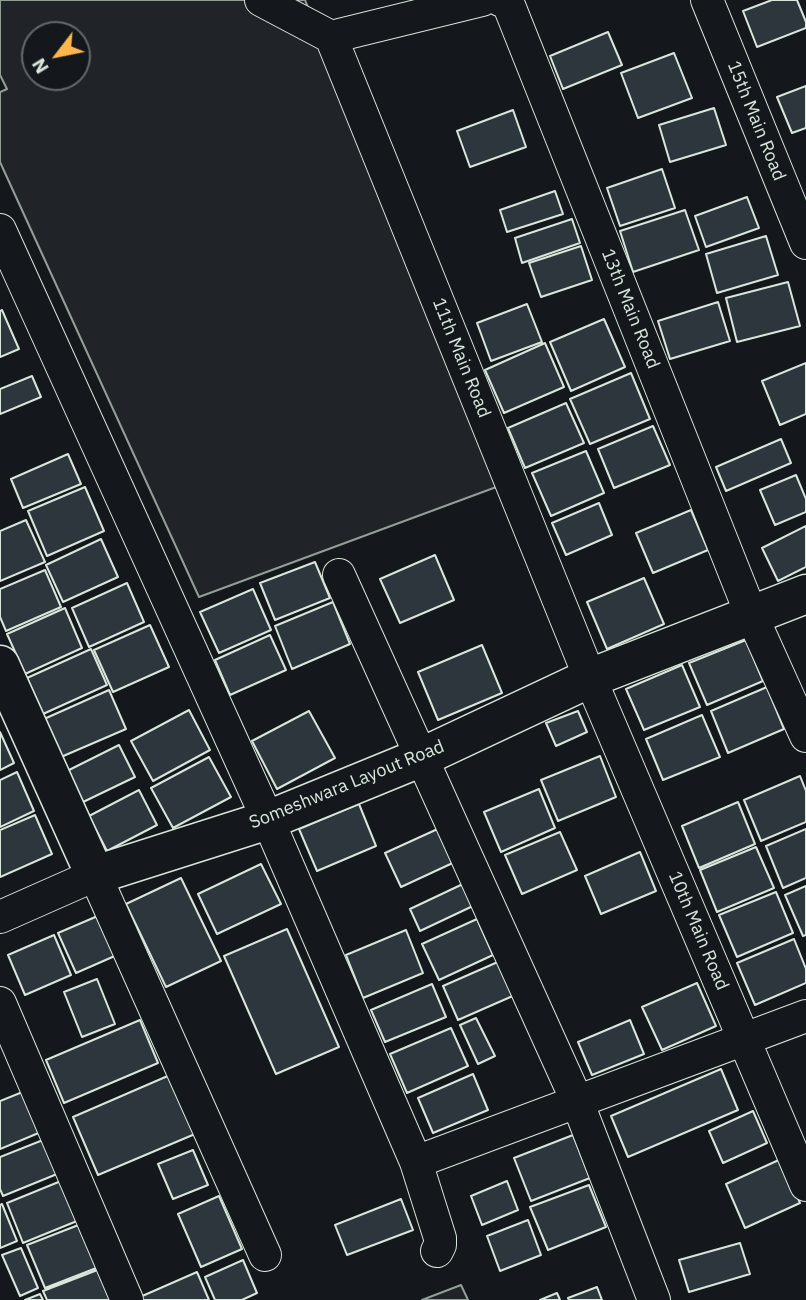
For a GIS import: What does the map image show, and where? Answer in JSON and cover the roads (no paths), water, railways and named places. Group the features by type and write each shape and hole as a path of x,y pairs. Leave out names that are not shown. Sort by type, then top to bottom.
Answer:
{"street":[{"path":"261,0 331,37 497,1"},
{"name":"15th Main Road","path":"707,0 806,243"},
{"name":"13th Main Road","path":"497,1 751,614 806,736"},
{"name":"11th Main Road","path":"331,37 590,678"},
{"path":"0,230 268,820 416,1162 440,1238 437,1251"},
{"path":"339,575 577,1101 654,1300"},
{"name":"Someshwara Layout Road","path":"95,875 268,820 422,757 590,678 806,594"},
{"path":"0,665 265,1255"},
{"name":"10th Main Road","path":"590,678 806,1185"},
{"path":"0,917 95,875"},
{"path":"0,1003 127,1300"},
{"path":"416,1162 806,1016"}]}
